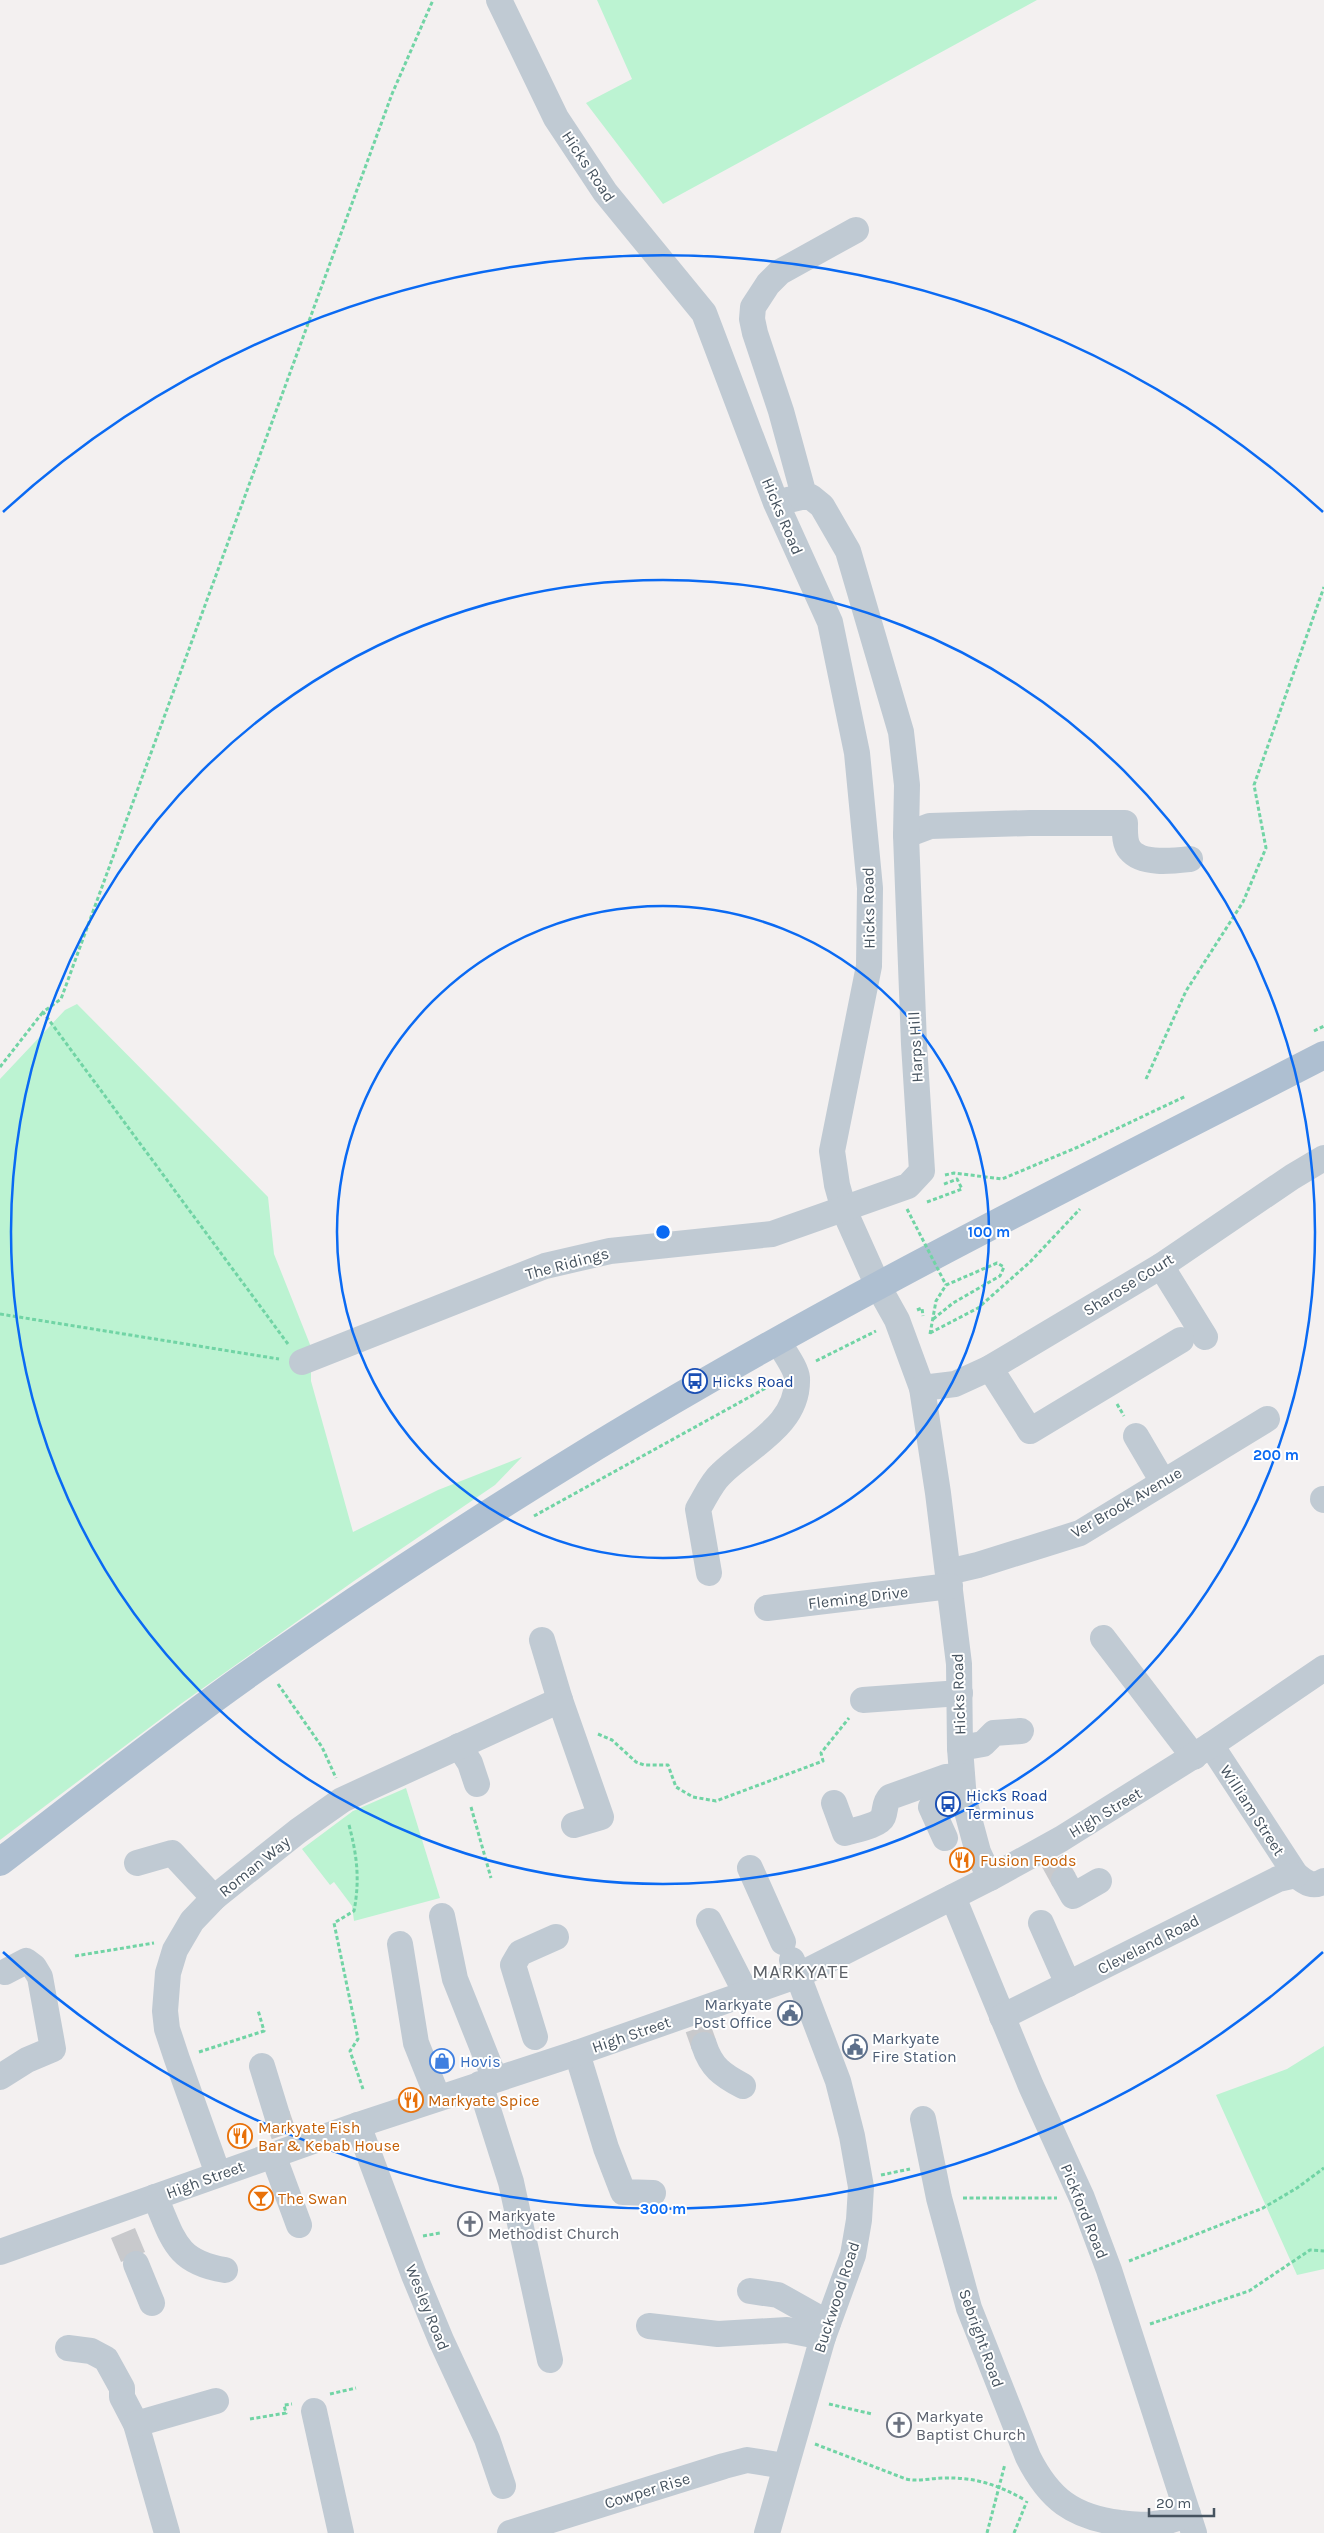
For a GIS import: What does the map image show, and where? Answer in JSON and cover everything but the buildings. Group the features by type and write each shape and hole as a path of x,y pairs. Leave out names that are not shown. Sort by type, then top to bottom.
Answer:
{"main road":[{"path":"0,1862 242,1679 414,1562 597,1446 778,1341 1316,1045"}],"street":[{"name":"Hicks Road","path":"499,0 562,126 605,192 704,313 776,503 830,622 857,753 864,810 870,888 869,966 832,1151 837,1185 844,1210 878,1286 897,1320 922,1388 916,1424 949,1579 959,1664 960,1748 963,1788 978,1852 990,1878"},
{"path":"776,503 801,497 802,488 794,456 755,333 752,319 753,307 768,284 780,272 856,230"},
{"name":"Harps Hill","path":"801,497 811,498 822,506 835,526 850,560 901,732 907,784 906,835 914,1044 922,1170 915,1180"},
{"path":"906,835 930,826 1030,822 1125,823 1126,844 1131,852 1164,862 1190,859"},
{"name":"Sharose Court","path":"922,1388 955,1384 990,1368 1161,1266 1292,1177 1324,1158"},
{"path":"844,1210 875,1196 908,1186 915,1180"},
{"name":"The Ridings","path":"302,1362 545,1266 610,1251 772,1234 844,1210"},
{"path":"990,1368 1030,1431 1106,1386 1193,1339 1161,1266"},
{"path":"709,1573 698,1509 719,1475 770,1435 788,1414 797,1377 778,1341"},
{"name":"Ver Brook Avenue","path":"949,1579 978,1565 1080,1533 1267,1419"},
{"path":"1136,1436 1163,1482"},
{"name":"Fleming Drive","path":"767,1608 949,1579"},
{"name":"William Street","path":"1103,1638 1202,1751 1296,1876"},
{"path":"542,1640 560,1700 601,1817 574,1824"},
{"name":"High Street","path":"0,2252 119,2223 155,2197 218,2174 281,2139 358,2125 488,2082 539,2051 577,2053 698,2028 791,1959 953,1897 990,1878 1055,1862 1202,1751 1324,1668"},
{"path":"863,1700 960,1693"},
{"name":"Roman Way","path":"218,2174 177,2059 165,2011 168,1973 175,1950 192,1921 214,1898 298,1831 342,1800 560,1700"},
{"path":"960,1748 983,1744 994,1733 1021,1731"},
{"path":"459,1746 470,1762 477,1784"},
{"path":"834,1804 845,1833 878,1822 883,1817 886,1802 890,1797 946,1777 963,1788 931,1807 945,1838"},
{"path":"138,1863 172,1853 214,1898"},
{"path":"1055,1862 1073,1896 1099,1881"},
{"name":"Buckwood Road","path":"750,1868 791,1959 838,2081 861,2179 859,2220 853,2255 825,2330 793,2436 767,2533"},
{"path":"1296,1876 1310,1884 1316,1885 1324,1881"},
{"name":"Cleveland Road","path":"1002,2017 1278,1879 1296,1876"},
{"name":"Pickford Road","path":"953,1897 1031,2086 1082,2198 1109,2270 1191,2524"},
{"path":"442,1916 455,1979 488,2082 550,2360"},
{"path":"709,1921 746,1993"},
{"path":"1041,1923 1068,1984"},
{"path":"539,2051 513,1971 513,1965 520,1953 556,1937"},
{"path":"400,1944 416,2043 438,2098"},
{"path":"2,2070 53,2049 40,1977 34,1967 26,1961 5,1972"},
{"path":"698,2028 714,2067 724,2076 743,2086"},
{"path":"577,2053 606,2148 623,2192 653,2193"},
{"path":"262,2066 281,2139 299,2225"},
{"name":"Sebright Road","path":"924,2119 939,2198 969,2308 1039,2478 1077,2523 1108,2521 1140,2525 1191,2524"},
{"name":"Wesley Road","path":"358,2125 414,2275 441,2340 487,2439 503,2486"},
{"path":"155,2197 177,2247 196,2262 225,2270"},
{"path":"136,2264 152,2303"},
{"path":"750,2292 778,2295 825,2330"},
{"path":"649,2326 718,2334 825,2330"},
{"path":"68,2348 91,2351 106,2359 122,2388 122,2397 136,2424 167,2533"},
{"path":"136,2424 216,2401"},
{"path":"312,2405 341,2533"},
{"name":"Cowper Rise","path":"510,2533 747,2460 785,2466"}],"path":[{"path":"0,1067 43,1012 61,999 392,94 433,0"},
{"path":"1146,1079 1186,991 1243,902 1266,848 1254,785 1324,588"},
{"path":"43,1012 302,1362"},
{"path":"1316,1045 1324,1026"},
{"path":"915,1180 954,1174 1002,1179 1078,1147 1194,1092"},
{"path":"930,1333 978,1308 1054,1239 1084,1204"},
{"path":"907,1209 946,1285"},
{"path":"997,1263 1004,1267 1000,1276 952,1303 932,1320 936,1301 946,1285 997,1263"},
{"path":"0,1314 302,1362"},
{"path":"525,1521 795,1372 897,1320"},
{"path":"1106,1386 1136,1436"},
{"path":"285,1679 278,1685 322,1748 337,1780 358,1865 358,1889 354,1911 334,1923 358,2039 350,2051 363,2089"},
{"path":"574,1740 597,1734 612,1740 636,1762 644,1765 668,1765 676,1787 693,1797 716,1801 823,1762 821,1753 863,1700"},
{"path":"477,1784 470,1798 491,1878"},
{"path":"76,1956 150,1942 161,1943 175,1950"},
{"path":"177,2059 264,2031 258,2010"},
{"path":"861,2179 933,2164"},
{"path":"1109,2270 1263,2208 1324,2168"},
{"path":"939,2198 1082,2198"},
{"path":"1129,2331 1249,2291 1310,2250 1324,2251"},
{"path":"250,2419 286,2413 284,2405 312,2405 356,2388"},
{"path":"805,2398 872,2414"},
{"path":"987,2533 999,2486 1018,2428"},
{"path":"793,2436 906,2479 972,2478 999,2486 1027,2501 1036,2503"},
{"path":"1014,2533 1027,2501"}],"green space":[{"path":"597,0 1037,0 663,204 586,103 632,79"},
{"path":"77,1004 268,1197 274,1254 311,1347 311,1381 353,1532 438,1490 522,1457 495,1485 354,1581 182,1703 0,1840 0,1079 65,1010"},
{"path":"406,1788 440,1898 354,1921 352,1906 334,1882 330,1885 302,1849 353,1811"},
{"path":"1324,2046 1324,2269 1297,2275 1216,2095 1287,2069"}],"tunnel":[{"path":"1053,1860 1064,1880"},
{"path":"698,2028 704,2045"},
{"path":"277,2115 284,2135"},
{"path":"123,2233 136,2264"}],"place":[{"name":"Hicks Road","path":"695,1381"},
{"name":"Hicks Road Terminus","path":"948,1804"},
{"name":"Fusion Foods","path":"962,1860"},
{"name":"Markyate Post Office","path":"790,2013"},
{"name":"Markyate Fire Station","path":"855,2047"},
{"name":"Hovis","path":"442,2061"},
{"name":"Markyate Spice","path":"411,2100"},
{"name":"Markyate Fish Bar & Kebab House","path":"240,2136"},
{"name":"The Swan","path":"261,2198"},
{"name":"Markyate Methodist Church","path":"470,2224"},
{"name":"Markyate Baptist Church","path":"899,2425"}],"district":[{"name":"MARKYATE","path":"801,1971"}]}
